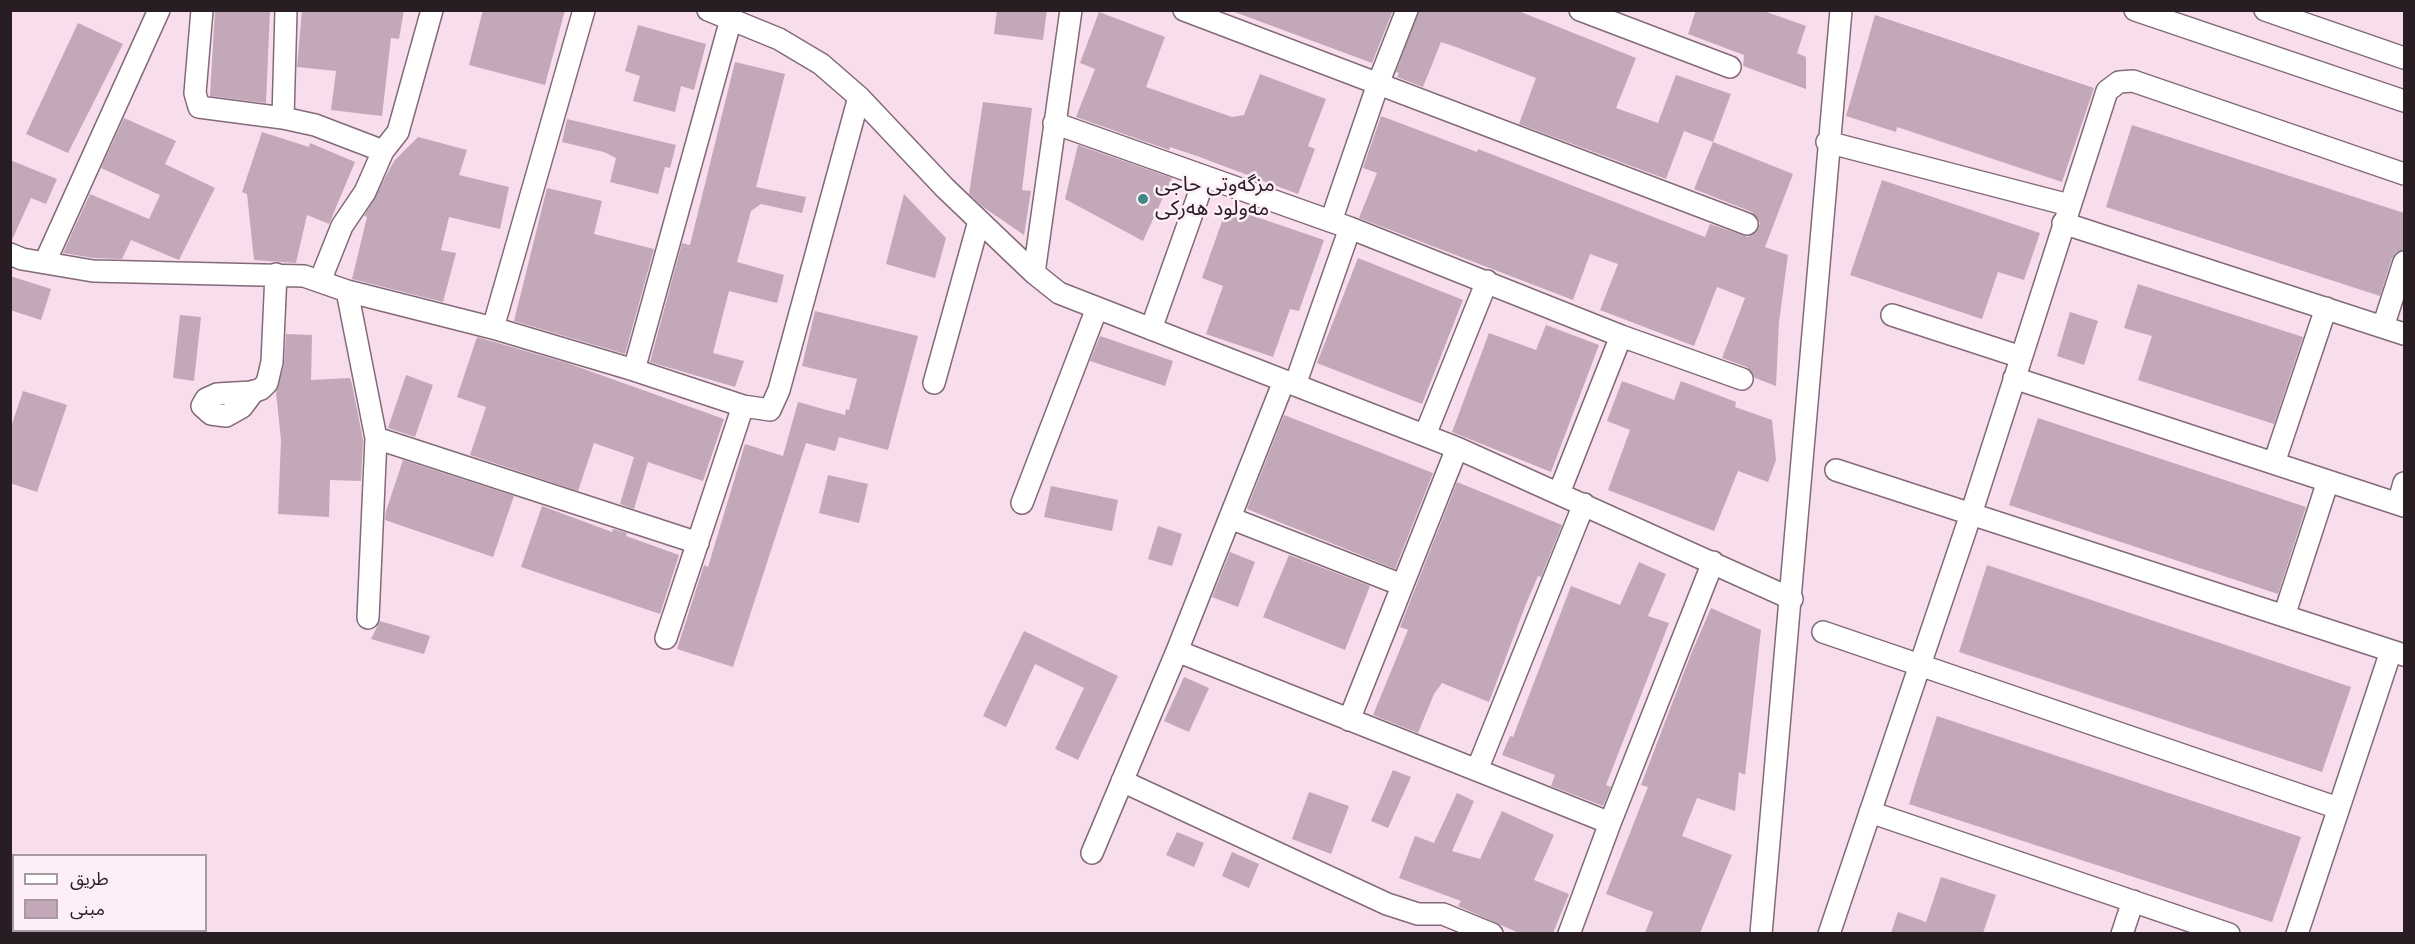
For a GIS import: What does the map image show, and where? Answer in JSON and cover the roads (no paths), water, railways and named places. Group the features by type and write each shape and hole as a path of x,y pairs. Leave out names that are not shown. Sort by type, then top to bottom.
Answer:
{"street":[{"path":"45,262 159,10"},
{"path":"202,10 195,93 199,107 283,118 315,125 383,151"},
{"path":"283,118 286,10"},
{"path":"320,280 342,226 365,192 383,151 398,132 432,10"},
{"path":"493,328 584,10"},
{"path":"708,10 779,39 820,64 858,97 979,221 1034,273 1059,292 1457,448 1792,599"},
{"path":"1034,273 1071,10"},
{"path":"1184,10 1747,224"},
{"path":"1092,853 1230,518 1289,383 1341,225 1378,84 1407,10"},
{"path":"1580,10 1730,67"},
{"path":"1761,933 1792,599 1805,399 1827,142 1841,10"},
{"path":"2135,10 2404,100"},
{"path":"2265,10 2404,58"},
{"path":"634,370 731,19"},
{"path":"1829,933 1971,514 2104,97 2112,86 2126,81 2404,174"},
{"path":"10,254 22,259 93,271 296,274 320,280 347,291 493,328 634,370 743,406 762,411 770,410 774,404 858,97"},
{"path":"1054,123 1341,225 1621,336 1743,379"},
{"path":"1827,142 2066,214 2404,334"},
{"path":"1151,329 1205,177"},
{"path":"934,383 979,221"},
{"path":"2383,327 2404,262"},
{"path":"254,392 267,383 272,362 276,274"},
{"path":"1425,435 1486,281"},
{"path":"347,291 376,438 368,618"},
{"path":"1022,502 1097,308"},
{"path":"2274,463 2326,308"},
{"path":"1892,315 2021,357"},
{"path":"1559,493 1621,336"},
{"path":"2014,378 2401,505 2404,483"},
{"path":"666,638 743,406"},
{"path":"376,438 698,543"},
{"path":"1349,720 1457,448"},
{"path":"1836,470 2398,653 2338,808 2297,933"},
{"path":"2284,616 2328,481"},
{"path":"1477,771 1584,504"},
{"path":"1230,518 1402,585"},
{"path":"1569,933 1713,562"},
{"path":"1823,632 2338,808"},
{"path":"1177,651 1610,823"},
{"path":"1122,781 1387,904 1418,914 1443,914 1492,933"},
{"path":"1870,812 2229,933"},
{"path":"2121,933 2133,901"}],"place":[{"name":"مزگەوتی حاجی مەولود هەرکی","path":"1143,199"}]}
